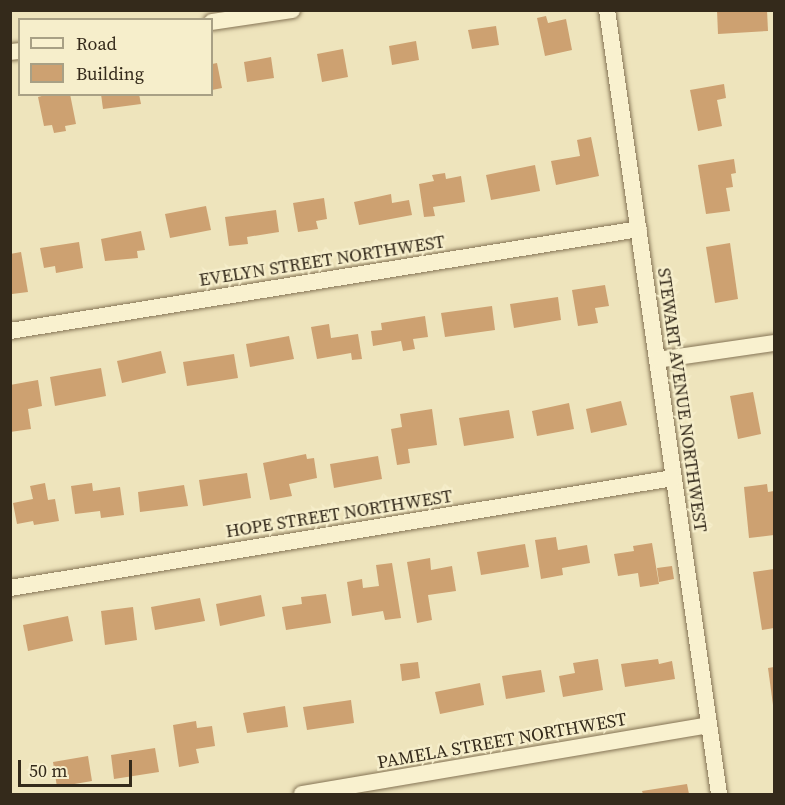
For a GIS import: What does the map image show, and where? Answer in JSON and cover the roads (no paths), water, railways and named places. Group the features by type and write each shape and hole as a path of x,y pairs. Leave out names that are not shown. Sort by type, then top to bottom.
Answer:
{"street":[{"path":"213,22 292,10"},
{"name":"STEWART AVENUE NORTHWEST","path":"607,10 719,795"},
{"name":"EVELYN STREET NORTHWEST","path":"10,331 639,229"},
{"path":"657,360 774,343"},
{"name":"HOPE STREET NORTHWEST","path":"10,588 674,477"},
{"name":"PAMELA STREET NORTHWEST","path":"302,795 708,726"}]}
